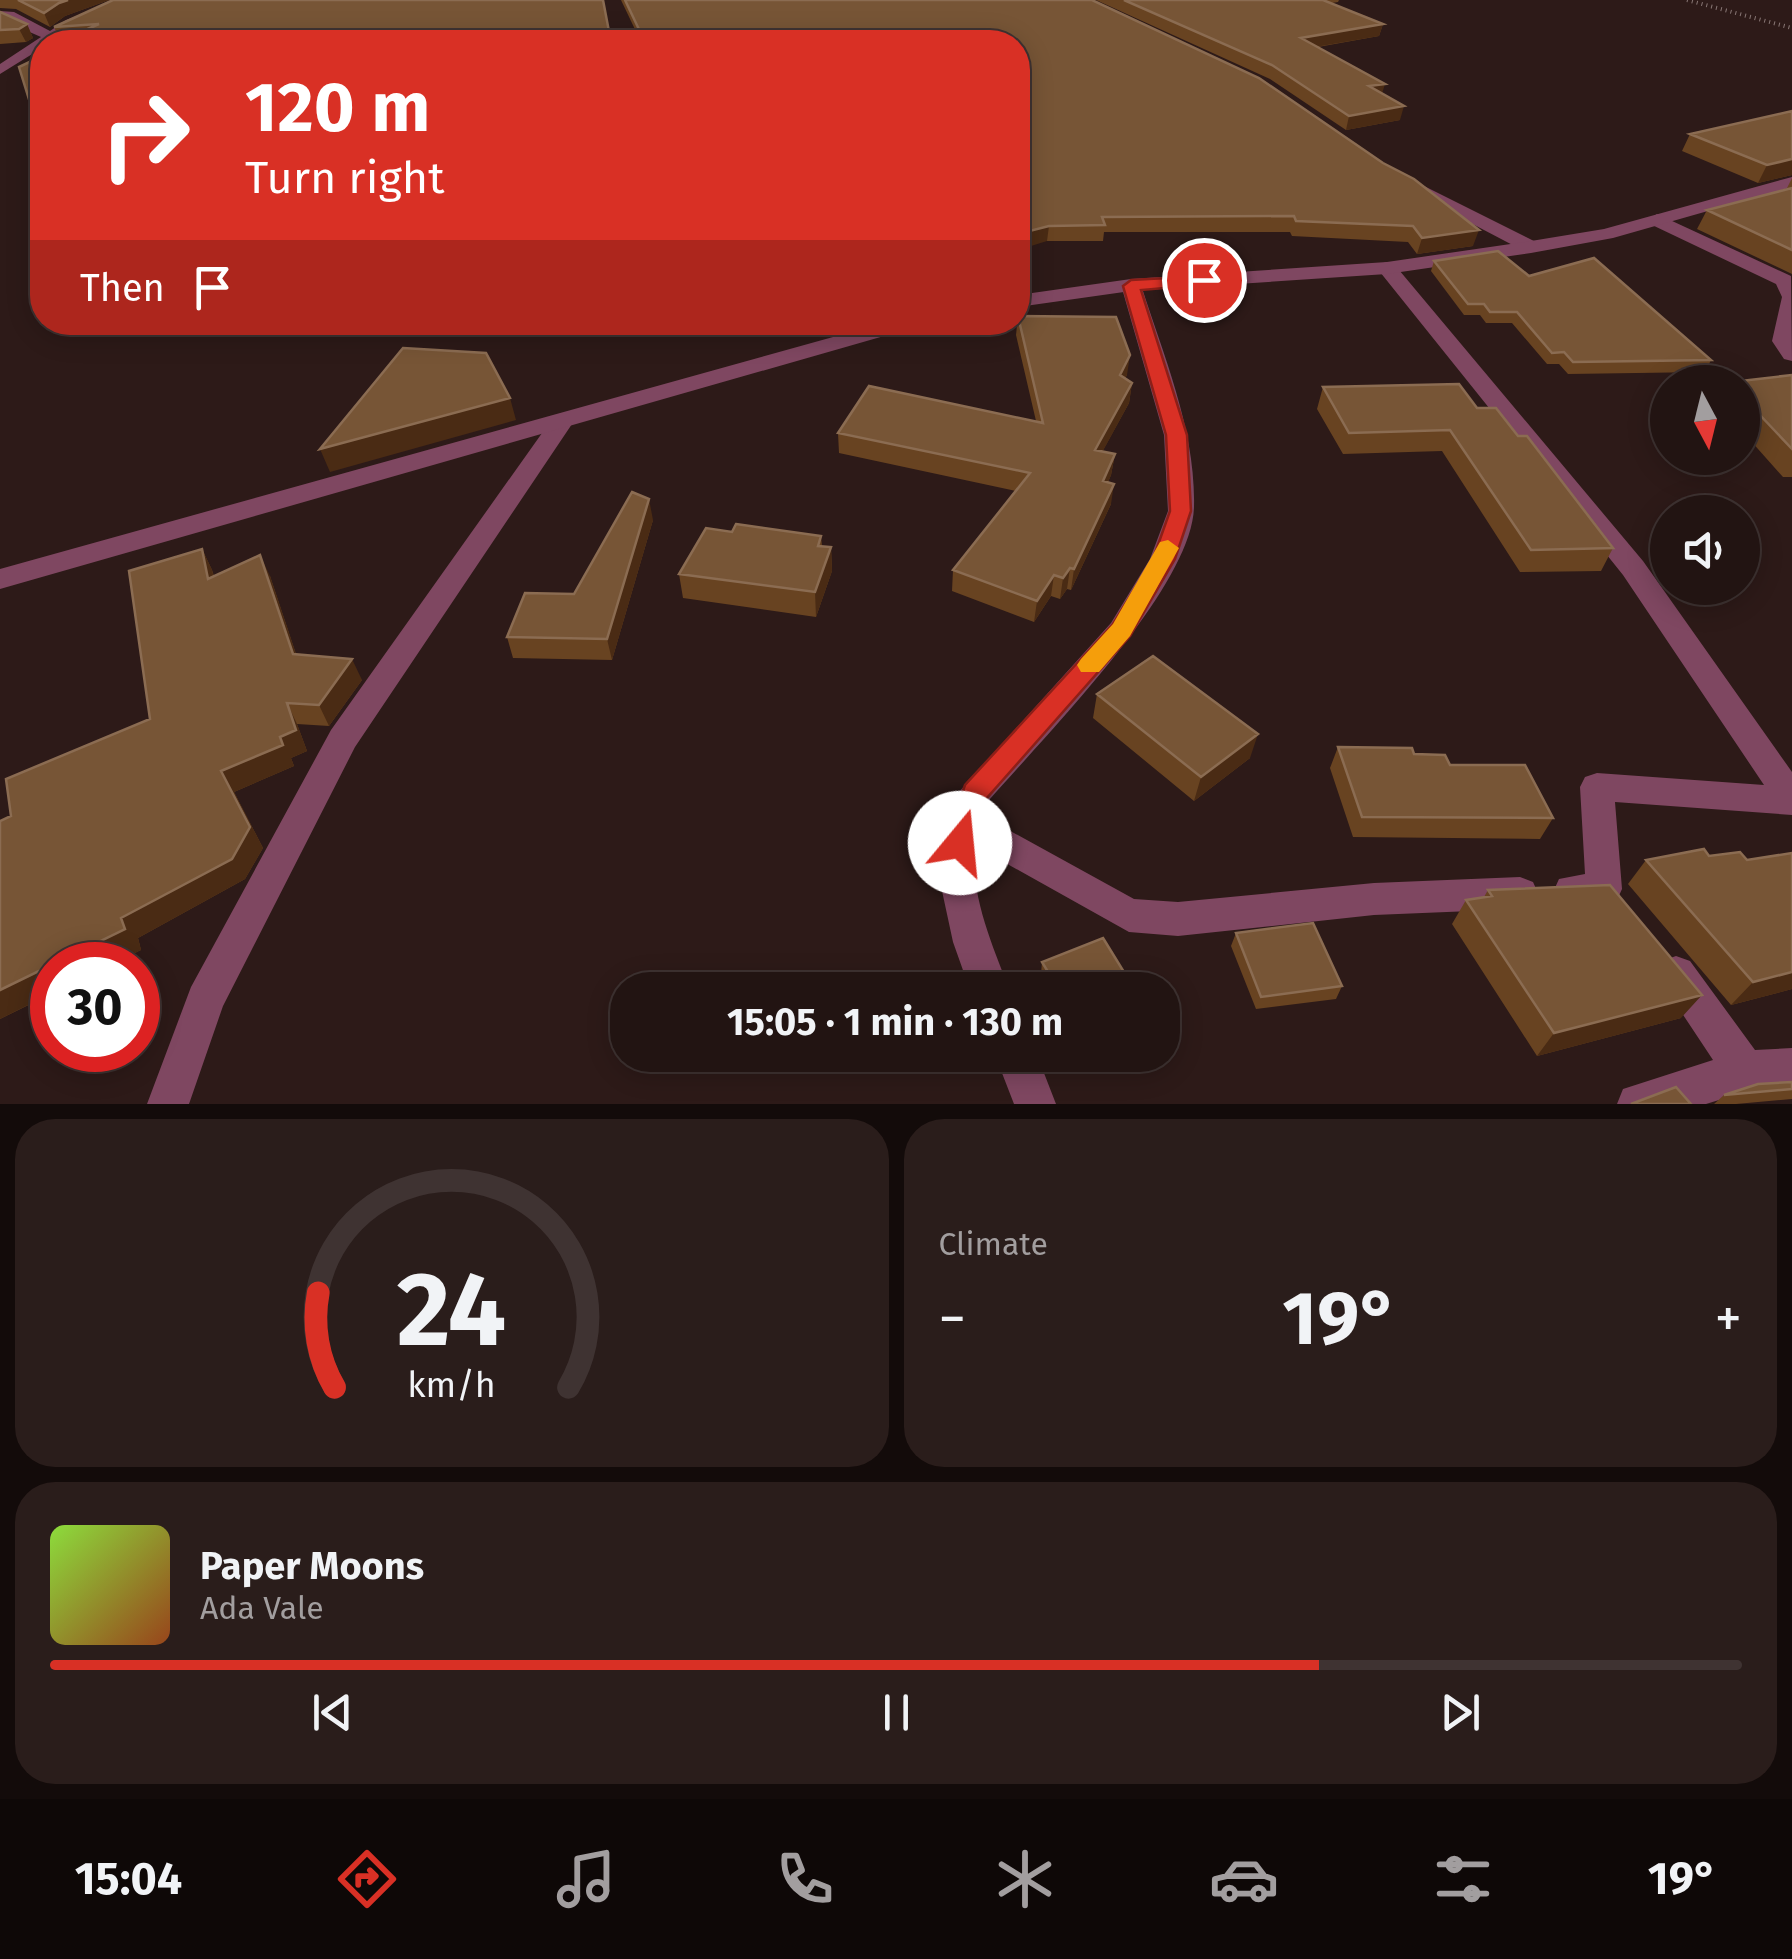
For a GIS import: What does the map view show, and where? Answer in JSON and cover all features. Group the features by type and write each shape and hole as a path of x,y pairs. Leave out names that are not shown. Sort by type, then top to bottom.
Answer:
{"street":[{"path":"60,30 130,0"},
{"path":"0,15 9,14 39,30"},
{"path":"0,70 30,50"},
{"path":"1387,171 1531,248"},
{"path":"1030,299 1131,286 1387,268 1531,248 1657,220 1792,182"},
{"path":"1657,220 1784,280 1792,296 1783,341 1792,354"},
{"path":"1387,268 1633,568 1792,800"},
{"path":"983,972 972,942 954,864 975,793 1122,630 1164,559 1180,511 1176,435 1131,286"},
{"path":"0,579 867,335"},
{"path":"168,1104 205,1000 343,739 560,424"},
{"path":"1630,919 1604,889 1597,787 1792,800"},
{"path":"966,823 1128,915 1178,919 1374,899 1604,889"},
{"path":"1655,949 1693,994 1745,1071"},
{"path":"1653,1102 1745,1071 1792,1069"},
{"path":"1023,1072 1035,1104"}],"path":[{"path":"1686,0 1792,28"}],"building":[{"path":"18,0 68,0 44,13"},
{"path":"113,0 603,0 609,30 85,30 99,24 54,27"},
{"path":"625,0 1092,0 1259,78 1383,163 1414,179 1479,230 1422,238 1413,226 1296,221 1294,216 1102,217 1105,225 1049,226 1030,231 1030,30 639,30"},
{"path":"1124,0 1323,0 1383,24 1301,38 1385,84 1369,86 1404,106 1349,116 1272,65"},
{"path":"0,12 27,24 19,29 0,30"},
{"path":"30,62 30,103 19,67"},
{"path":"1792,111 1792,159 1767,165 1690,134"},
{"path":"1792,188 1792,250 1707,210"},
{"path":"1498,251 1529,276 1594,258 1711,360 1573,362 1564,352 1552,353 1517,312 1490,312 1484,304 1468,304 1434,261"},
{"path":"1030,316 1116,317 1130,355 1120,375 1132,383 1095,450 1115,454 1103,481 1114,484 1074,569 1070,568 1063,578 1054,575 1037,601 953,570 1030,473 838,433 869,386 1043,423 1022,335 1030,335"},
{"path":"403,348 486,353 510,398 320,449"},
{"path":"1792,375 1792,449 1760,415 1760,379"},
{"path":"1459,384 1477,408 1496,408 1518,436 1527,436 1613,548 1531,550 1450,430 1349,433 1323,387"},
{"path":"632,492 649,499 607,639 507,637 525,593 574,594"},
{"path":"736,524 821,536 818,546 831,547 815,592 679,574 706,528 732,532"},
{"path":"202,549 208,579 260,555 293,654 352,659 319,705 287,703 296,730 280,737 283,745 221,771 250,827 232,859 121,918 125,929 98,942 30,942 30,975 0,990 0,821 11,816 6,779 150,719 129,571"},
{"path":"1153,656 1258,734 1201,777 1097,694"},
{"path":"1338,747 1412,748 1414,754 1445,755 1450,765 1525,765 1553,818 1362,817"},
{"path":"1704,849 1709,856 1740,852 1747,860 1792,853 1792,972 1753,982 1646,860"},
{"path":"1610,885 1702,995 1554,1033 1466,900 1492,896 1488,890"},
{"path":"1313,923 1342,986 1261,997 1236,933"},
{"path":"1103,938 1124,972 1048,972 1042,962"},
{"path":"1792,1082 1792,1089 1724,1095 1758,1084"},
{"path":"1676,1087 1691,1104 1631,1104"}],"slow traffic":[{"path":"1090,665 1122,630 1168,548"}],"route":[{"path":"960,843 975,793 1122,630 1164,559 1180,511 1176,435 1131,286 1204,280"}]}
